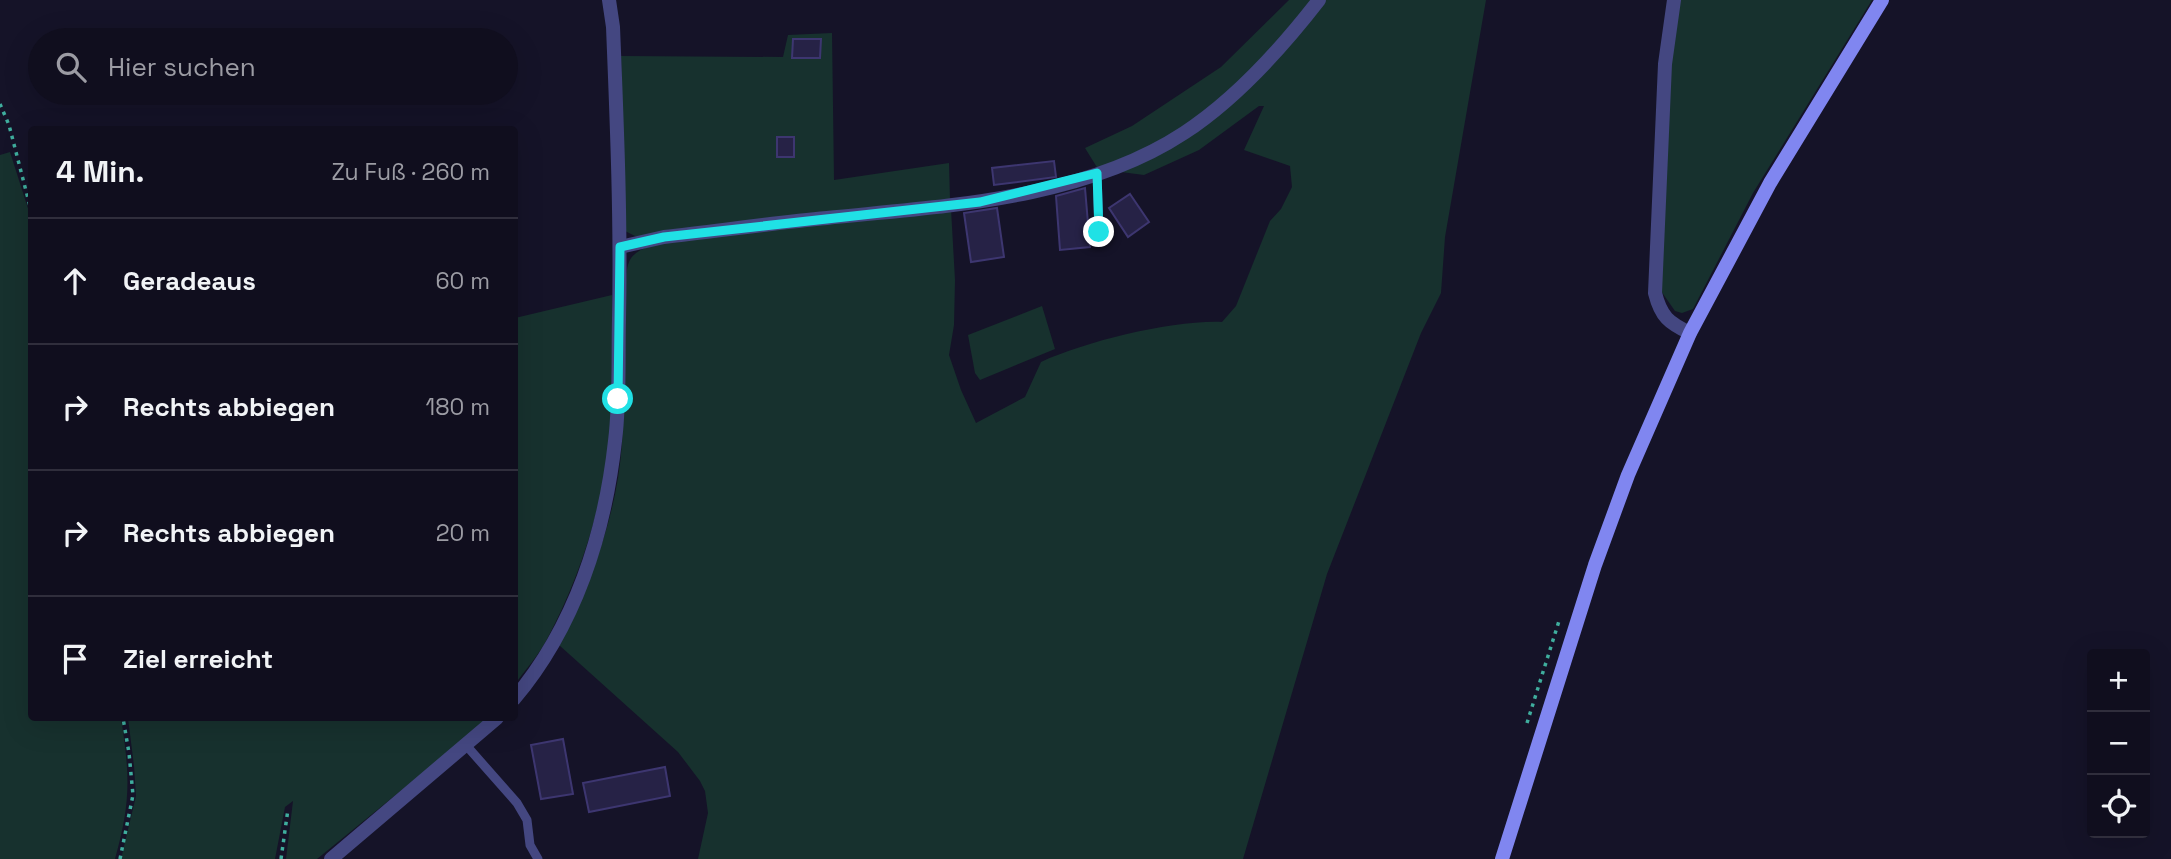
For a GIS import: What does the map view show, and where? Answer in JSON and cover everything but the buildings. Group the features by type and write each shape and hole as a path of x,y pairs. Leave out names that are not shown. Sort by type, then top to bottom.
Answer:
{"street":[{"path":"518,694 539,666 586,573 603,516 616,438 620,247 613,27 609,0"},
{"path":"620,247 664,237 980,202 1097,173 1149,152 1183,134 1214,111 1285,42 1319,0"},
{"path":"1666,0 1670,15"},
{"path":"1674,0 1665,64 1655,293 1660,311 1690,333"},
{"path":"1502,859 1595,565 1628,475 1690,333 1770,183 1882,0"},
{"path":"331,859 493,721"}],"lane":[{"path":"1097,173 1099,232"},
{"path":"465,744 517,803 527,820 530,845 538,859"}],"path":[{"path":"0,104 9,125 28,199"},
{"path":"120,859 133,795 124,721"},
{"path":"281,859 288,809"}],"green space":[{"path":"1289,0 1486,0 1445,237 1441,293 1421,333 1327,574 1243,859 698,859 708,813 705,791 700,781 678,752 559,645 592,572 615,497 622,443 626,275 632,257 647,247 670,241 951,209 955,280 954,325 949,355 976,423 1025,397 1041,362 1130,333 1180,324 1222,322 1236,306 1270,221 1281,209 1292,187 1290,166 1244,150 1264,106 1259,106 1199,150 1144,175 1098,169 1085,148 1132,126 1221,67"},
{"path":"1680,0 1872,0 1753,193 1693,309 1682,313 1675,311 1661,291 1672,42"},
{"path":"832,33 834,180 949,163 950,200 648,236 635,236 625,231 621,56 783,57 788,35"},
{"path":"10,152 28,208 28,721 121,721 127,788 124,821 115,859 0,859 0,155"},
{"path":"612,295 612,418 598,505 582,561 559,615 543,647 518,680 518,317"},
{"path":"1042,306 1055,349 980,380 975,373 968,335"},
{"path":"128,721 484,721 317,859 286,859 293,801 285,807 275,859 121,859 136,796"}],"route":[{"path":"618,399 620,247 664,237 980,202 1097,173 1099,232"}]}
